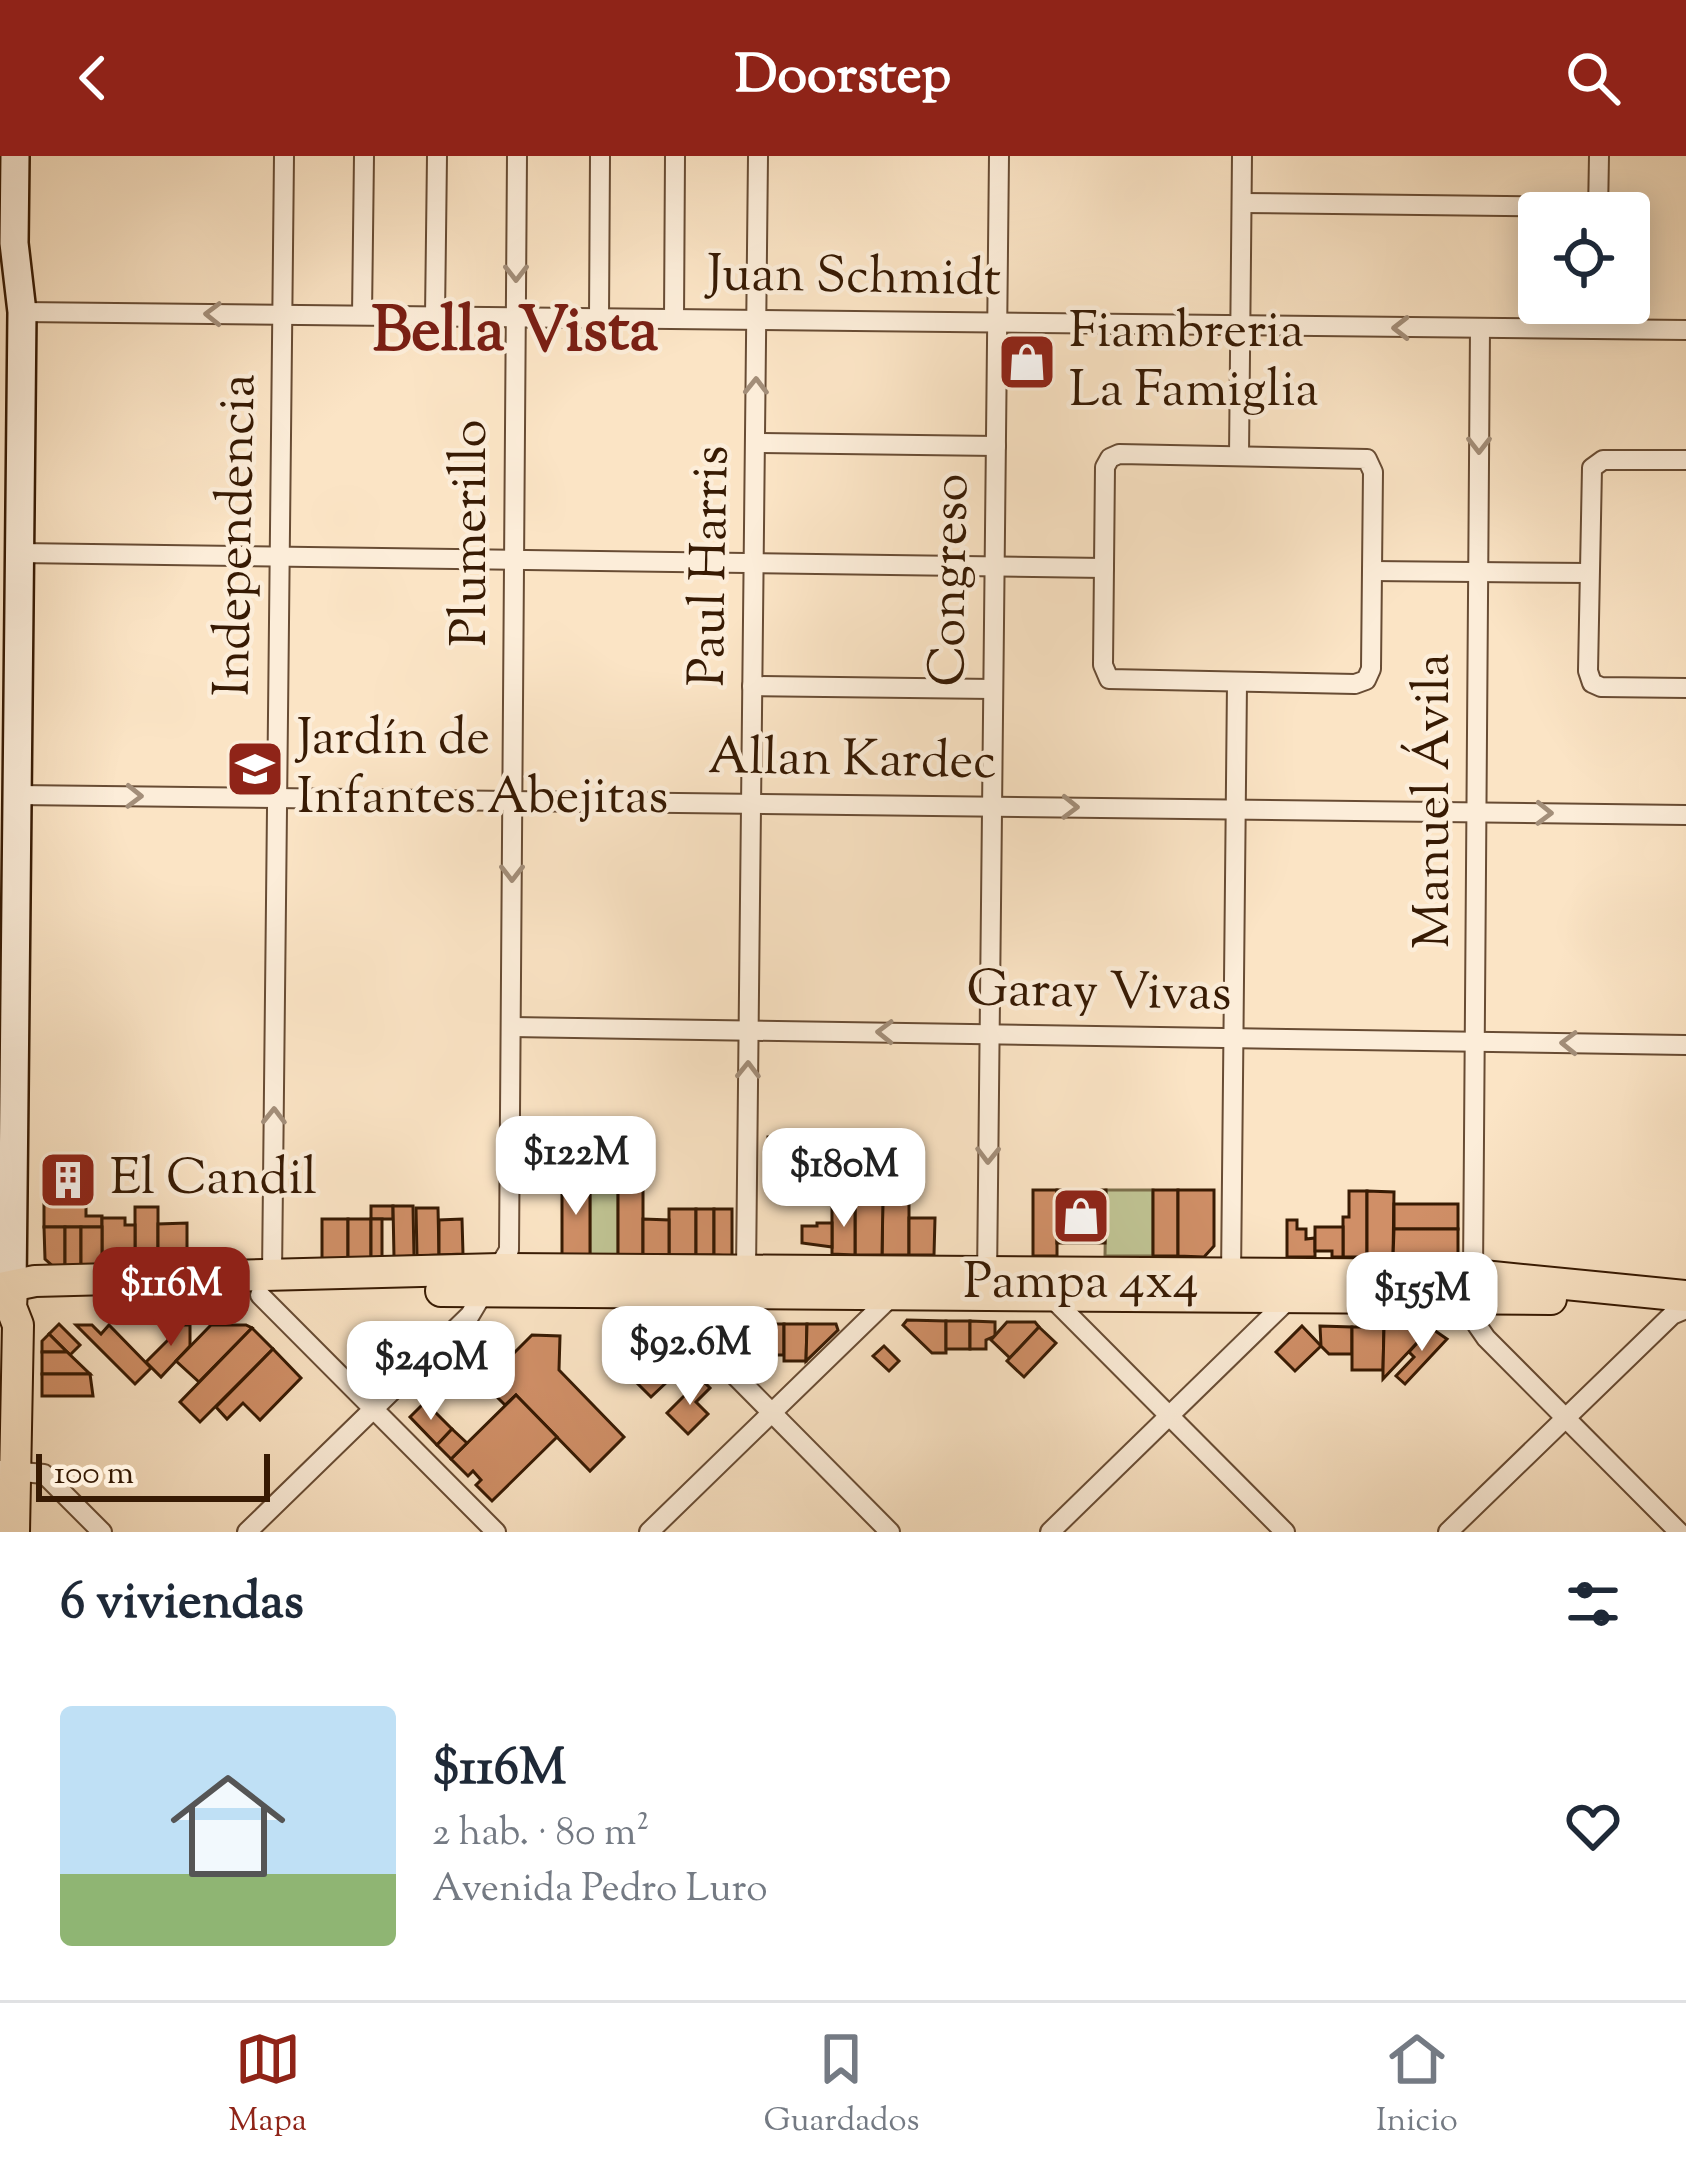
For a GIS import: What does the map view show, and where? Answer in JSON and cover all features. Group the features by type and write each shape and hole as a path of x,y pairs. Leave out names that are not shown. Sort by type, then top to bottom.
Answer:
{"main road":[{"path":"15,156 14,243 22,311"},
{"path":"14,1532 5,1470 3,1325 8,847 17,795 9,689 10,400 31,253 32,156"},
{"path":"7,1279 35,1299 266,1285 746,1270 987,1283 1232,1284 1287,1295 1474,1286 1683,1309"},
{"path":"494,1280 683,1292 895,1293 987,1283 1048,1294 1232,1284 1287,1295"}],"street":[{"name":"Independencia","path":"266,1285 278,798 284,156"},
{"path":"362,315 364,156"},
{"path":"435,316 437,156"},
{"name":"Plumerillo","path":"494,1280 509,1243 517,156"},
{"path":"599,318 600,156"},
{"path":"674,319 675,156"},
{"name":"Paul Harris","path":"746,1270 758,156"},
{"name":"Congreso","path":"987,1283 999,156"},
{"path":"1239,455 1242,156"},
{"path":"1598,192 1599,156"},
{"path":"1242,202 1518,208"},
{"name":"Juan Schmidt","path":"22,311 1686,330"},
{"path":"1597,324 1597,329"},
{"name":"Manuel Ávila","path":"1474,1286 1480,328"},
{"path":"755,442 996,446"},
{"path":"1119,454 1239,455 1360,456 1369,460 1373,470 1371,669 1366,680 1355,684 1117,682 1107,677 1103,665 1105,467 1110,458 1119,454"},
{"path":"1686,460 1594,464 1590,473 1588,674 1592,683 1604,688 1686,688"},
{"path":"13,539 280,556 1104,568"},
{"path":"1372,571 1589,573"},
{"path":"1232,1284 1237,683"},
{"path":"752,686 993,689"},
{"name":"Allan Kardec","path":"17,795 1686,815"},
{"name":"Garay Vivas","path":"511,1027 1686,1045"},
{"path":"746,1270 683,1292 672,1304 677,1318 890,1532"},
{"path":"247,1532 470,1315 494,1280"},
{"path":"266,1285 374,1409 496,1532"},
{"path":"1474,1286 1476,1319 1483,1335 1679,1532"},
{"path":"649,1532 895,1293"},
{"path":"1048,1294 1285,1532"},
{"path":"1050,1532 1287,1295"},
{"path":"1448,1532 1683,1309"},
{"path":"5,1470 44,1474 102,1532"}],"green space":[{"path":"590,1182 618,1183 618,1255 590,1255"},
{"path":"1106,1190 1153,1190 1153,1256 1105,1256"}],"building":[{"path":"768,1137 799,1137 812,1151 812,1160 868,1160 868,1185 768,1184"},
{"path":"869,1155 886,1155 886,1185 868,1185"},
{"name":"El Candil","path":"49,1166 87,1166 87,1193 49,1194"},
{"path":"562,1182 590,1182 590,1255 562,1255"},
{"path":"618,1183 643,1183 643,1255 618,1255"},
{"path":"883,1185 909,1185 909,1255 882,1255"},
{"path":"1033,1190 1057,1190 1057,1256 1033,1256"},
{"name":"Pampa 4x4","path":"1057,1190 1106,1190 1105,1243 1057,1243"},
{"path":"1153,1190 1178,1190 1178,1256 1153,1256"},
{"path":"1178,1190 1214,1190 1214,1246 1204,1257 1178,1256"},
{"path":"1349,1191 1367,1191 1367,1257 1343,1257 1343,1217 1349,1217"},
{"path":"1367,1191 1394,1192 1393,1258 1367,1257"},
{"path":"44,1194 86,1199 86,1216 102,1216 102,1227 44,1227"},
{"path":"855,1197 883,1197 882,1255 855,1255"},
{"path":"1394,1204 1458,1204 1458,1229 1394,1229"},
{"path":"832,1205 855,1205 855,1255 832,1254"},
{"path":"371,1206 393,1206 393,1219 371,1219"},
{"path":"393,1206 413,1206 414,1256 394,1257"},
{"path":"135,1207 158,1207 158,1267 135,1267"},
{"path":"416,1208 438,1208 439,1255 417,1256"},
{"path":"669,1209 696,1209 696,1255 669,1255"},
{"path":"696,1209 714,1209 714,1255 696,1255"},
{"path":"714,1209 732,1209 732,1256 714,1255"},
{"path":"102,1218 125,1218 125,1225 135,1225 135,1267 102,1267"},
{"path":"909,1218 935,1218 934,1255 909,1255"},
{"path":"322,1219 348,1219 348,1259 322,1259"},
{"path":"348,1219 371,1219 371,1258 348,1259"},
{"path":"371,1219 382,1219 382,1257 371,1258"},
{"path":"462,1219 463,1254 439,1255 439,1220"},
{"path":"643,1219 669,1220 669,1255 643,1255"},
{"path":"1287,1220 1297,1220 1297,1229 1306,1229 1306,1239 1315,1238 1315,1257 1287,1257"},
{"path":"187,1223 187,1267 158,1267 158,1224"},
{"path":"832,1223 832,1247 802,1243 802,1226"},
{"path":"44,1227 65,1227 65,1268 55,1268 45,1259"},
{"path":"65,1227 81,1227 81,1268 65,1268"},
{"path":"81,1227 102,1227 102,1267 81,1268"},
{"path":"1315,1227 1343,1227 1343,1257 1315,1251"},
{"path":"1394,1229 1458,1229 1458,1258 1393,1258"},
{"path":"907,1320 946,1321 946,1353 932,1353 903,1325"},
{"path":"946,1321 970,1321 970,1349 946,1349"},
{"path":"970,1321 995,1322 995,1336 986,1340 986,1349 970,1349"},
{"path":"1007,1322 1035,1322 1039,1327 1010,1358 991,1340"},
{"path":"59,1324 80,1345 70,1355 49,1334"},
{"path":"720,1324 768,1324 768,1341 727,1341 715,1330"},
{"path":"768,1324 784,1324 784,1355 768,1355"},
{"path":"784,1324 807,1324 806,1361 784,1361"},
{"path":"807,1324 836,1324 838,1330 806,1361"},
{"path":"76,1325 92,1325 101,1334 109,1325 151,1368 135,1384"},
{"path":"168,1325 190,1325 190,1346 161,1377 146,1362 168,1340"},
{"path":"211,1325 252,1328 199,1382 176,1361"},
{"path":"610,1325 650,1328 628,1350 624,1345 610,1359"},
{"path":"1302,1326 1321,1346 1295,1371 1276,1352"},
{"path":"1320,1326 1352,1327 1352,1354 1329,1354 1321,1346"},
{"path":"1039,1327 1056,1343 1024,1377 1007,1361"},
{"path":"1352,1327 1384,1327 1383,1370 1352,1370"},
{"path":"1384,1327 1431,1328 1383,1379 1383,1370"},
{"path":"252,1328 273,1349 200,1422 180,1402"},
{"path":"650,1328 669,1347 643,1374 630,1361 635,1356 628,1350"},
{"path":"1431,1328 1447,1339 1405,1384 1396,1376 1414,1357 1409,1352"},
{"path":"49,1334 67,1352 42,1352 42,1341"},
{"path":"532,1335 560,1336 559,1370 624,1437 590,1471 516,1395 505,1405 488,1388 493,1383 489,1378"},
{"path":"727,1341 768,1341 768,1348 756,1348 752,1367"},
{"path":"884,1346 899,1361 889,1371 873,1356"},
{"path":"669,1347 686,1364 651,1397 635,1381"},
{"path":"273,1349 301,1378 260,1420 243,1403 227,1419 216,1407"},
{"path":"42,1352 67,1352 90,1374 42,1374"},
{"path":"42,1374 90,1374 93,1396 42,1396"},
{"path":"701,1379 710,1388 696,1402 708,1414 688,1434 667,1413"},
{"path":"516,1395 557,1437 492,1501 476,1485 481,1480 473,1471 468,1476 451,1459"},
{"path":"425,1402 452,1429 437,1445 410,1417"},
{"path":"452,1429 467,1443 451,1459 437,1445"}],"place":[{"name":"Fiambreria La Famiglia","path":"1027,362"},
{"name":"Jardín de Infantes Abejitas","path":"255,769"},
{"name":"El Candil","path":"68,1180"},
{"name":"Pampa 4x4","path":"1081,1216"}],"district":[{"name":"Bella Vista","path":"515,334"}]}
